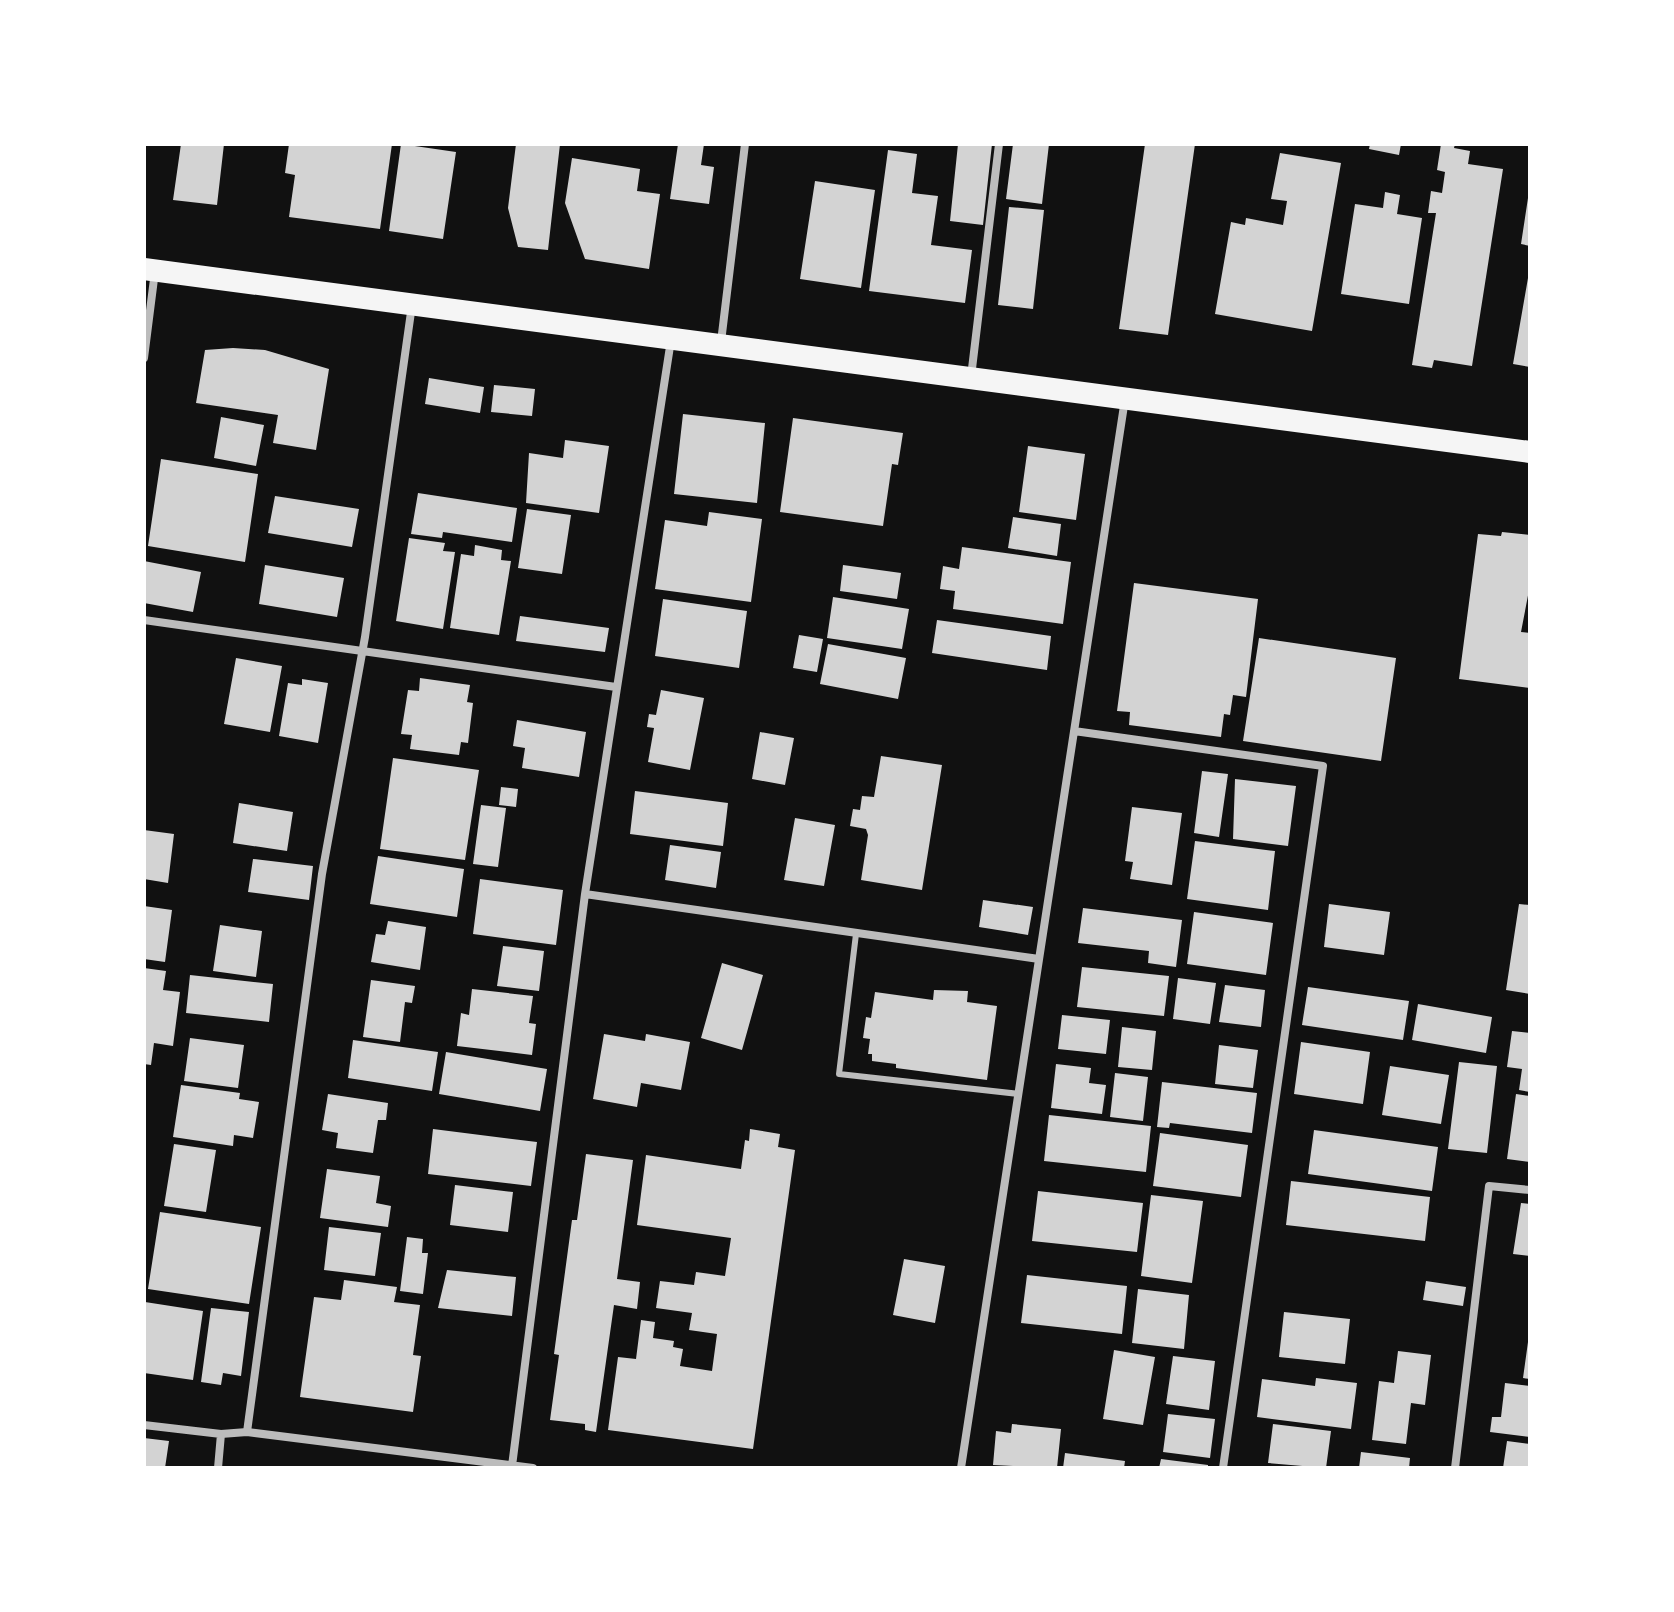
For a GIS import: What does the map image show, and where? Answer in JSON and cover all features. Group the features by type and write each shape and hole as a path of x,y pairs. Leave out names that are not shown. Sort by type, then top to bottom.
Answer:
{"highway":[{"path":"150,270 1530,452"}],"street":[{"path":"721,343 745,144"},
{"path":"971,378 999,144"},
{"path":"144,358 150,270"},
{"path":"247,1432 322,874 362,652 412,304"},
{"path":"512,1466 585,894 671,339"},
{"path":"961,1468 1125,399"},
{"path":"144,620 616,687"},
{"path":"1074,731 1323,766 1223,1468"},
{"path":"585,894 1039,959"},
{"path":"1455,1468 1489,1186 1530,1190"},
{"path":"144,1425 221,1434 247,1432 533,1468"},
{"path":"218,1468 221,1434"}],"lane":[{"path":"856,934 839,1074 1019,1094"}],"building":[{"path":"181,144 224,144 217,205 173,200"},
{"path":"289,144 392,144 380,229 289,217 295,175 285,173"},
{"path":"401,144 456,152 443,239 389,231"},
{"path":"516,144 560,144 548,250 518,247 508,208"},
{"path":"678,144 704,144 701,165 714,167 709,204 670,199"},
{"path":"958,144 992,144 983,225 950,221"},
{"path":"1013,144 1049,144 1042,204 1006,199"},
{"path":"1145,144 1195,144 1168,335 1119,329"},
{"path":"1370,144 1401,144 1399,155 1369,149"},
{"path":"1441,144 1455,144 1454,148 1470,151 1468,164 1503,169 1472,366 1434,360 1432,368 1412,365 1436,213 1428,213 1431,191 1442,193 1445,172 1437,170"},
{"path":"888,150 917,154 912,193 938,196 931,245 972,250 965,303 869,291"},
{"path":"1280,153 1341,163 1312,331 1215,314 1231,222 1245,225 1246,218 1283,225 1287,201 1271,199"},
{"path":"572,158 640,169 637,191 660,194 649,269 585,259 565,203"},
{"path":"815,181 875,190 861,288 800,279"},
{"path":"1385,192 1400,195 1397,214 1422,218 1409,304 1341,294 1355,204 1383,208"},
{"path":"1530,198 1530,246 1521,244"},
{"path":"1009,207 1044,210 1033,309 998,305"},
{"path":"1530,278 1530,367 1513,364"},
{"path":"205,350 265,350 329,369 316,450 273,443 278,415 196,403"},
{"path":"429,378 484,387 480,413 425,404"},
{"path":"494,385 535,389 532,416 491,412"},
{"path":"683,414 765,423 757,503 674,494"},
{"path":"221,417 264,425 256,466 214,458"},
{"path":"793,418 903,433 898,465 892,464 883,526 780,512"},
{"path":"565,440 609,446 599,513 526,503 529,453 563,458"},
{"path":"1028,446 1085,454 1076,520 1019,512"},
{"path":"161,459 258,474 245,562 148,546"},
{"path":"418,493 517,508 512,542 443,532 442,538 411,534"},
{"path":"275,496 359,509 352,547 268,533"},
{"path":"527,509 571,515 562,574 518,568"},
{"path":"709,512 762,519 751,602 655,589 665,520 707,526"},
{"path":"1013,517 1061,524 1057,556 1008,548"},
{"path":"1502,532 1530,535 1530,585 1521,632 1530,633 1530,688 1459,679 1478,534 1501,536"},
{"path":"409,538 445,543 443,551 455,552 443,629 396,621"},
{"path":"475,545 502,550 501,560 511,561 499,635 450,628 461,554 474,556"},
{"path":"962,547 1071,562 1063,624 953,609 955,591 940,589 943,566 959,569"},
{"path":"144,561 201,572 193,612 144,603"},
{"path":"265,565 344,578 337,617 259,604"},
{"path":"843,565 901,573 897,599 840,591"},
{"path":"1134,583 1258,599 1246,697 1233,695 1230,715 1224,714 1221,737 1129,725 1130,712 1117,711"},
{"path":"833,597 909,609 902,649 827,638"},
{"path":"663,599 747,611 739,668 655,656"},
{"path":"520,616 609,628 605,652 516,641"},
{"path":"937,620 1051,636 1047,670 932,653"},
{"path":"799,635 823,639 817,672 793,668"},
{"path":"1259,638 1396,658 1381,761 1243,741"},
{"path":"828,644 906,658 898,699 820,684"},
{"path":"236,658 282,666 270,732 224,724"},
{"path":"420,678 470,685 467,702 473,703 468,743 461,742 459,755 410,749 412,735 401,734 408,690 419,691"},
{"path":"302,679 328,683 318,743 279,736 288,683 302,685"},
{"path":"661,690 704,698 690,770 648,762 654,728 647,727 649,714 656,715"},
{"path":"517,720 586,732 579,777 522,768 525,748 513,746"},
{"path":"760,732 794,738 785,785 752,779"},
{"path":"881,756 942,765 922,890 861,880 868,835 866,829 850,826 853,809 860,810 862,796 874,797"},
{"path":"393,758 479,770 465,860 380,849"},
{"path":"1202,771 1228,774 1219,837 1194,833"},
{"path":"1235,779 1296,786 1288,846 1233,839"},
{"path":"501,787 518,789 516,807 499,805"},
{"path":"635,791 728,803 723,846 630,834"},
{"path":"239,803 293,812 287,851 233,843"},
{"path":"481,805 506,808 498,867 473,864"},
{"path":"1132,807 1182,813 1172,885 1130,879 1133,862 1125,861"},
{"path":"795,818 835,825 824,886 784,880"},
{"path":"144,830 174,834 168,883 144,879"},
{"path":"1195,841 1275,851 1268,910 1187,899"},
{"path":"670,845 721,852 716,888 665,880"},
{"path":"378,856 464,869 457,917 370,904"},
{"path":"253,859 313,866 309,900 248,892"},
{"path":"480,879 563,890 556,945 473,934"},
{"path":"983,900 1033,907 1028,935 979,927"},
{"path":"1329,904 1390,912 1384,955 1324,947"},
{"path":"1519,904 1530,905 1530,994 1506,990"},
{"path":"144,906 172,910 165,962 144,959"},
{"path":"1083,908 1182,920 1176,967 1148,963 1149,951 1078,943"},
{"path":"1194,912 1273,923 1266,975 1187,964"},
{"path":"388,921 426,927 420,970 371,962 376,934 385,935"},
{"path":"220,925 262,931 256,977 213,971"},
{"path":"503,946 544,951 539,991 497,986"},
{"path":"722,963 763,975 742,1050 701,1038"},
{"path":"1082,967 1169,976 1164,1016 1077,1007"},
{"path":"144,968 166,971 163,990 180,992 173,1046 154,1043 151,1065 144,1064"},
{"path":"190,975 273,984 269,1022 186,1013"},
{"path":"1178,978 1216,983 1210,1024 1173,1019"},
{"path":"371,980 415,986 412,1003 405,1002 400,1042 363,1037"},
{"path":"1225,985 1265,990 1261,1027 1219,1022"},
{"path":"1308,987 1409,1001 1403,1040 1302,1025"},
{"path":"472,989 533,996 529,1023 536,1024 532,1055 457,1046 461,1013 469,1015"},
{"path":"934,990 968,991 967,1002 997,1006 987,1080 896,1068 896,1064 872,1061 872,1054 868,1054 870,1039 863,1038 866,1017 871,1018 875,992 933,1000"},
{"path":"1418,1004 1492,1017 1486,1053 1412,1040"},
{"path":"1062,1015 1110,1020 1106,1054 1058,1049"},
{"path":"1122,1027 1156,1031 1152,1070 1118,1067"},
{"path":"1512,1031 1530,1033 1530,1092 1519,1090 1522,1069 1507,1067"},
{"path":"604,1034 645,1041 646,1034 690,1042 681,1090 641,1083 637,1107 593,1099"},
{"path":"190,1038 244,1045 238,1088 184,1081"},
{"path":"353,1040 438,1052 432,1091 348,1078"},
{"path":"1301,1042 1370,1052 1363,1104 1294,1094"},
{"path":"1219,1045 1258,1050 1253,1088 1215,1084"},
{"path":"446,1052 547,1069 540,1111 439,1094"},
{"path":"1459,1062 1497,1066 1487,1153 1448,1149"},
{"path":"1056,1064 1091,1068 1089,1083 1106,1085 1102,1114 1051,1108"},
{"path":"1390,1066 1449,1075 1441,1124 1382,1115"},
{"path":"1115,1073 1148,1077 1143,1121 1110,1117"},
{"path":"1162,1082 1257,1093 1252,1133 1170,1123 1169,1128 1157,1127"},
{"path":"181,1085 240,1093 239,1099 259,1102 253,1138 234,1135 233,1146 173,1137"},
{"path":"328,1094 388,1103 386,1120 378,1120 373,1153 336,1148 338,1133 322,1130"},
{"path":"1516,1094 1530,1096 1530,1162 1507,1159"},
{"path":"1049,1115 1151,1126 1146,1172 1044,1161"},
{"path":"433,1129 537,1142 531,1186 428,1174"},
{"path":"750,1129 780,1134 778,1147 795,1150 753,1449 608,1430 618,1357 636,1359 641,1320 655,1322 653,1338 674,1341 673,1347 683,1349 680,1366 712,1371 717,1334 689,1330 692,1313 656,1308 660,1281 694,1285 696,1272 725,1276 731,1238 637,1225 646,1155 741,1169 745,1140 749,1141"},
{"path":"1314,1130 1438,1147 1432,1191 1308,1174"},
{"path":"1160,1133 1248,1145 1241,1197 1153,1186"},
{"path":"174,1144 216,1150 206,1212 164,1206"},
{"path":"586,1154 633,1160 617,1279 640,1282 637,1309 614,1305 596,1432 585,1430 585,1424 550,1420 559,1355 554,1354 572,1220 577,1220"},
{"path":"327,1169 380,1176 376,1203 391,1206 388,1227 320,1218"},
{"path":"1291,1181 1430,1197 1425,1241 1286,1225"},
{"path":"455,1185 513,1192 508,1232 450,1225"},
{"path":"1038,1191 1143,1203 1137,1252 1032,1241"},
{"path":"1151,1195 1203,1201 1192,1283 1141,1276"},
{"path":"1521,1203 1530,1204 1530,1256 1513,1254"},
{"path":"160,1212 261,1227 249,1304 148,1289"},
{"path":"329,1227 381,1233 375,1276 324,1270"},
{"path":"407,1237 423,1239 422,1253 428,1253 423,1294 400,1291"},
{"path":"904,1259 945,1266 935,1323 893,1315"},
{"path":"447,1270 516,1277 512,1316 438,1308"},
{"path":"1027,1275 1127,1286 1122,1334 1021,1323"},
{"path":"344,1280 397,1287 394,1302 420,1305 413,1355 421,1356 413,1412 300,1397 314,1297 341,1300"},
{"path":"1426,1281 1466,1287 1463,1306 1423,1300"},
{"path":"1138,1289 1189,1295 1184,1349 1132,1343"},
{"path":"145,1302 203,1311 193,1380 144,1373"},
{"path":"211,1308 249,1312 241,1376 223,1373 221,1385 201,1382"},
{"path":"1284,1312 1350,1319 1345,1364 1279,1357"},
{"path":"1530,1342 1530,1379 1523,1378"},
{"path":"1114,1350 1155,1357 1143,1425 1103,1419"},
{"path":"1398,1351 1431,1355 1425,1405 1411,1403 1406,1444 1372,1440 1379,1381 1394,1383"},
{"path":"1173,1356 1215,1361 1209,1410 1166,1404"},
{"path":"1316,1378 1357,1383 1351,1429 1257,1417 1262,1379 1315,1386"},
{"path":"1505,1383 1530,1386 1530,1437 1490,1432 1492,1417 1501,1417"},
{"path":"1168,1414 1215,1419 1210,1458 1163,1452"},
{"path":"1012,1424 1061,1429 1057,1468 993,1465 996,1431 1011,1433"},
{"path":"1273,1424 1331,1431 1326,1468 1268,1463"},
{"path":"144,1438 169,1441 165,1468 144,1468"},
{"path":"1507,1441 1530,1444 1530,1468 1503,1468"},
{"path":"1361,1452 1410,1458 1409,1468 1359,1468"},
{"path":"1065,1453 1125,1461 1124,1468 1063,1468"},
{"path":"1161,1459 1208,1465 1208,1468 1159,1468"}]}
